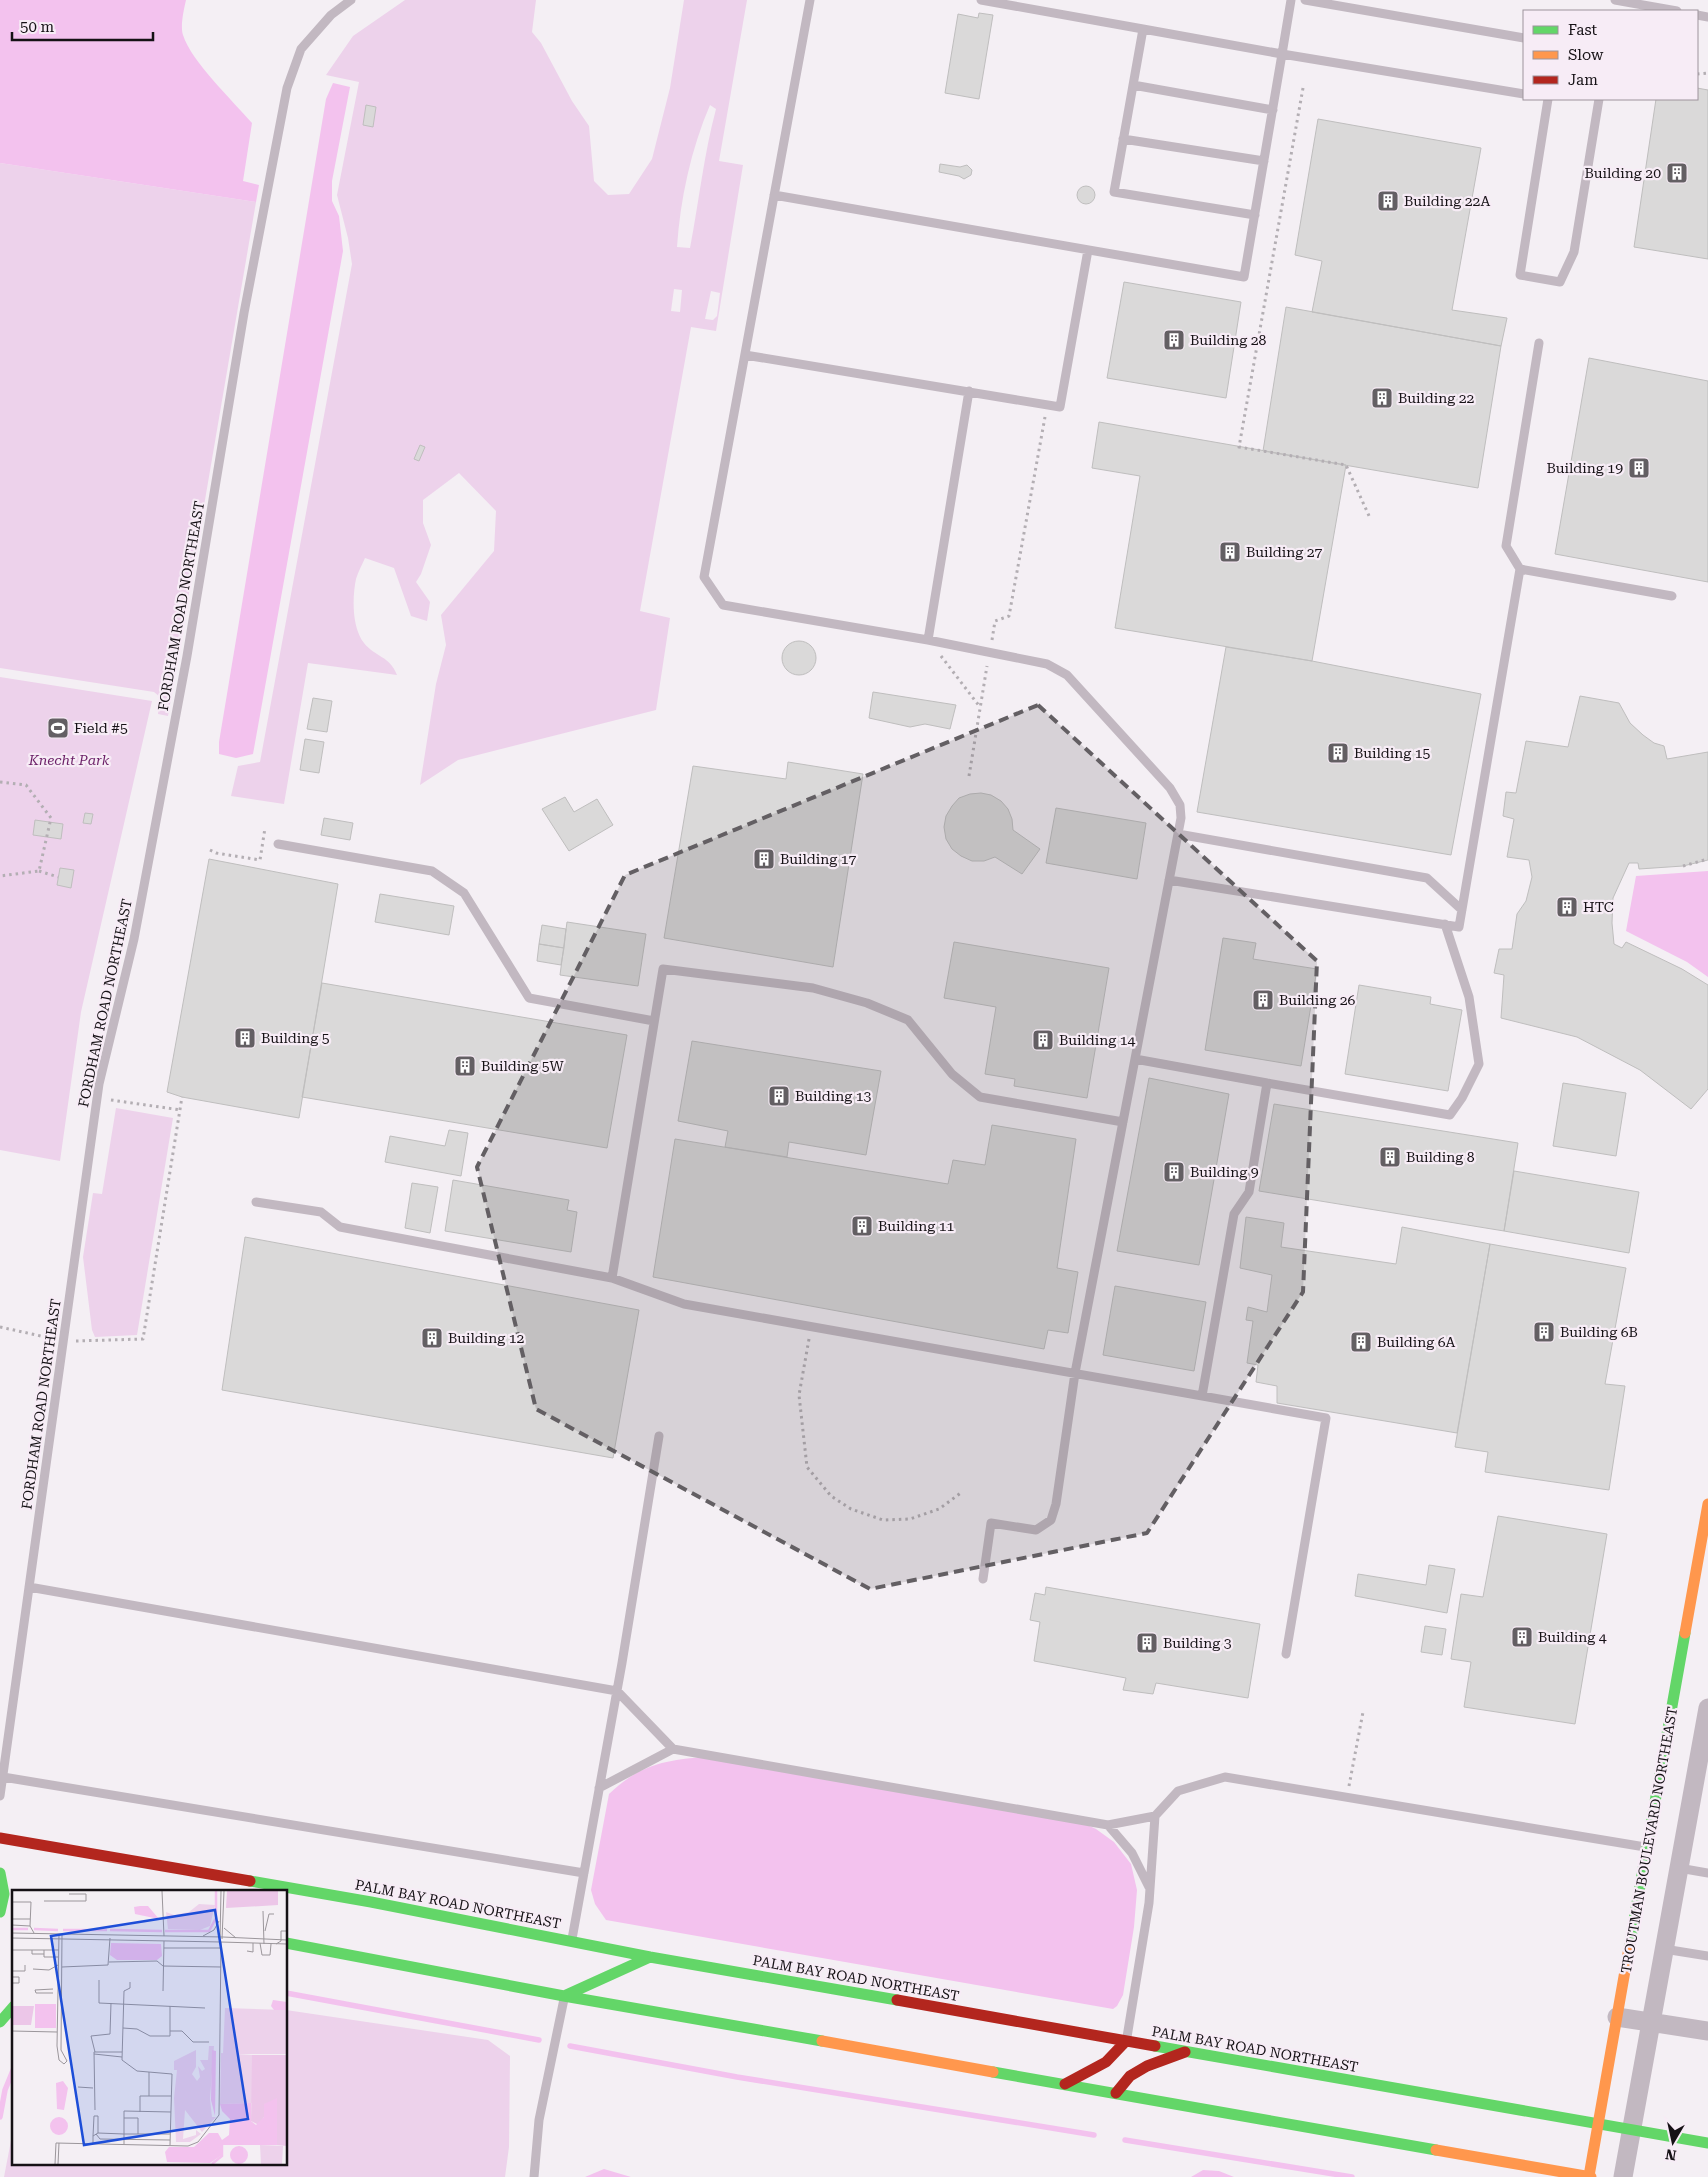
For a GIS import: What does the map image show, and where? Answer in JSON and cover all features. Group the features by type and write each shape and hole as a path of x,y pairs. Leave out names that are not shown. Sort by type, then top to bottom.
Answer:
{"main road":[{"name":"TROUTMAN BOULEVARD NORTHEAST","path":"1590,2177 1648,1847 1702,1571 1708,1504"},
{"name":"PALM BAY ROAD NORTHEAST","path":"0,1838 361,1900 650,1957 1708,2143"},
{"path":"0,1873 6,1894 0,1912"},
{"path":"288,1943 564,1996 1590,2177"},
{"path":"564,1996 650,1957"},
{"path":"0,2022 12,2008"},
{"path":"1065,2084 1101,2067 1116,2055 1126,2041"},
{"path":"1116,2093 1130,2076 1148,2066 1186,2052"}],"street":[{"path":"1623,2177 1708,1708"},
{"path":"1617,2017 1708,2031"}],"lane":[{"name":"FORDHAM ROAD NORTHEAST","path":"0,1796 99,1084 134,939 187,656 256,250 287,88 302,49 331,15 351,0"},
{"path":"810,0 704,577 723,606 928,640 989,654 1047,664 1067,675 1170,788 1180,805 1181,818 1075,1373 1056,1504 1051,1520 1036,1530 991,1523 983,1579"},
{"path":"980,0 1282,54 1523,94"},
{"path":"774,195 1244,277 1291,0"},
{"path":"1305,0 1523,38"},
{"path":"1617,0 1672,10"},
{"path":"1143,28 1114,192 1255,214"},
{"path":"1133,85 1273,110"},
{"path":"1548,100 1520,274 1560,282 1574,252 1599,100"},
{"path":"1123,138 1264,161"},
{"path":"745,355 1060,407 1088,250"},
{"path":"1169,880 1459,927 1520,568 1506,546 1539,343"},
{"path":"928,640 970,391"},
{"path":"1520,568 1672,596"},
{"path":"1178,834 1427,878 1462,910"},
{"path":"278,844 432,871 464,893 529,998 654,1021"},
{"path":"1135,1059 1450,1115 1462,1098 1479,1064 1470,997 1445,924"},
{"path":"612,1278 663,968 813,988 867,1003 908,1020 952,1074 980,1097 1123,1122"},
{"path":"1202,1396 1234,1214 1249,1192 1267,1083"},
{"path":"256,1202 321,1212 340,1227 612,1278 684,1304 1326,1418 1286,1654"},
{"path":"572,1942 617,1691 659,1436"},
{"path":"29,1587 617,1691 674,1749 1108,1825 1155,1816 1178,1791 1224,1777 1648,1847"},
{"path":"599,1788 674,1749"},
{"path":"3,1777 584,1873"},
{"path":"1126,2041 1150,1888 1155,1816"},
{"path":"1108,1825 1132,1853 1150,1888"},
{"path":"1679,1868 1708,1873"},
{"path":"1664,1949 1708,1956"},
{"path":"534,2177 539,2120 564,1996"}],"path":[{"path":"1302,88 1239,447 1346,465 1370,518"},
{"path":"970,776 995,621 1009,616 1047,405"},
{"path":"928,640 980,707"},
{"path":"0,782 26,785 51,818 39,871"},
{"path":"210,850 216,853 260,860 265,828"},
{"path":"1683,866 1708,859"},
{"path":"0,876 39,871 58,876"},
{"path":"0,1327 63,1342 143,1339 182,1097"},
{"path":"110,1108 112,1098 181,1110"},
{"path":"811,1326 799,1395 807,1467 831,1496 851,1509 883,1520 910,1519 940,1509 962,1492"},
{"path":"1347,1796 1363,1712"}],"highlighted area":[{"path":"1038,705 1317,961 1303,1292 1147,1533 870,1589 536,1409 477,1167 625,875"}],"green space":[{"path":"405,0 536,0 532,32 541,43 572,101 589,126 594,181 608,195 629,194 652,159 670,88 684,0 747,0 719,161 743,165 716,331 691,327 640,611 670,618 656,710 458,760 420,785 436,684 446,645 441,615 494,551 496,511 459,473 423,500 423,523 431,545 421,574 416,582 430,602 427,621 411,616 394,568 365,558 356,579 354,612 360,637 368,648 390,664 397,675 308,663 284,804 231,796 238,766 260,762 352,264 348,238 337,195 359,82 326,75 353,36","holes":["710,105 716,109 690,248 677,247 681,211 692,157","674,289 682,290 680,312 671,311","711,291 720,293 717,316 713,320 705,319"]},
{"path":"0,163 256,202 168,716 158,714 160,697 154,692 0,668"},
{"name":"Knecht Park","path":"0,677 152,701 81,1012 60,1161 0,1150"},
{"path":"116,1108 173,1118 137,1335 95,1337 92,1330 83,1257 93,1193 102,1194"},
{"path":"288,2010 488,2040 510,2056 509,2147 505,2177 4,2177 12,2135 12,2164 288,2164"}],"shaded area":[{"path":"0,0 186,0 182,27 187,45 203,68 252,123 243,181 259,185 256,202 0,163"},
{"path":"333,83 350,87 332,181 332,201 339,216 343,251 253,754 236,758 219,754 219,742 326,99"},
{"path":"1708,871 1708,977 1687,962 1626,931 1636,876"},
{"path":"704,1757 1079,1821 1096,1829 1114,1842 1131,1864 1137,1890 1134,1927 1123,1995 1117,2006 1113,2009 606,1920 595,1904 591,1890 609,1794 631,1776 642,1770 665,1762"},
{"path":"604,2169 631,2177 585,2177"},
{"path":"1203,2170 1219,2171 1234,2177 1191,2177"}],"building":[{"path":"979,13 993,15 979,99 945,93 958,14 978,18"},
{"name":"Building 20","path":"1698,88 1708,90 1708,259 1634,247 1656,100 1698,100"},
{"path":"366,105 376,107 373,127 363,125"},
{"name":"Building 22A","path":"1318,119 1481,148 1452,310 1507,318 1501,346 1312,312 1322,261 1295,255"},
{"path":"940,164 960,167 967,165 972,170 971,175 964,179 959,176 939,172"},
{"path":"1086,186 1092,189 1095,195 1092,201 1086,204 1080,201 1077,195 1080,189"},
{"name":"Building 28","path":"1124,282 1241,302 1226,398 1107,378"},
{"name":"Building 22","path":"1286,307 1501,346 1478,488 1263,451"},
{"name":"Building 19","path":"1589,358 1708,381 1708,582 1555,554"},
{"name":"Building 27","path":"1099,422 1346,465 1312,661 1115,628 1140,476 1092,468"},
{"path":"420,445 425,447 419,461 414,459"},
{"path":"799,641 806,642 811,646 815,651 815,665 811,670 806,674 799,675 792,674 787,670 783,665 782,658 783,651 787,646 792,642"},
{"name":"Building 15","path":"1226,647 1312,661 1481,694 1451,855 1197,812"},
{"path":"873,692 956,705 950,729 925,724 910,727 869,718"},
{"name":"HTC","path":"1580,696 1619,703 1630,723 1654,743 1664,746 1667,759 1708,752 1708,860 1683,866 1639,869 1638,863 1629,863 1613,898 1612,923 1614,944 1622,948 1626,942 1682,969 1708,985 1708,1089 1691,1109 1640,1070 1577,1037 1501,1018 1504,975 1494,973 1499,949 1512,949 1517,914 1526,901 1532,877 1529,860 1507,857 1514,819 1503,816 1506,792 1516,793 1526,741 1568,747"},
{"path":"313,698 332,701 327,732 307,729"},
{"path":"305,739 324,742 319,773 300,770"},
{"name":"Building 17","path":"788,762 863,774 833,967 664,938 693,766 786,779"},
{"path":"981,793 991,795 1001,801 1008,809 1012,819 1013,830 1040,849 1022,874 995,857 984,861 972,861 961,856 952,849 946,839 944,827 946,816 952,806 959,798"},
{"path":"565,797 574,812 597,799 613,825 569,851 542,809"},
{"path":"1056,808 1146,823 1137,879 1046,863"},
{"path":"85,813 93,814 91,824 83,823"},
{"path":"324,818 353,823 350,840 321,835"},
{"path":"35,820 63,824 61,839 33,835"},
{"name":"Building 5","path":"209,859 338,884 299,1118 182,1097 167,1092"},
{"path":"60,868 74,870 71,888 57,885"},
{"path":"380,894 454,906 449,935 375,922"},
{"path":"567,922 646,934 638,986 560,975"},
{"path":"542,925 566,929 564,948 539,944"},
{"name":"Building 26","path":"1223,938 1256,943 1253,959 1317,969 1301,1066 1205,1050"},
{"name":"Building 14","path":"954,942 1109,968 1087,1098 1014,1086 1015,1079 985,1074 996,1007 944,998"},
{"path":"539,944 564,948 561,965 537,961"},
{"name":"Building 5W","path":"322,983 627,1035 607,1148 302,1097"},
{"path":"1359,985 1431,997 1430,1004 1462,1010 1448,1091 1345,1074"},
{"name":"Building 13","path":"692,1041 881,1071 866,1155 789,1142 787,1157 725,1147 728,1131 678,1121"},
{"name":"Building 9","path":"1149,1078 1229,1094 1199,1265 1117,1251"},
{"path":"1563,1083 1626,1093 1616,1156 1553,1146"},
{"name":"Building 8","path":"1274,1104 1518,1143 1504,1231 1259,1191"},
{"name":"Building 11","path":"992,1125 1076,1139 1057,1268 1078,1272 1068,1333 1048,1330 1044,1349 653,1277 675,1139 948,1184 953,1160 985,1165"},
{"path":"449,1130 468,1133 461,1176 385,1162 390,1136 445,1146"},
{"path":"1514,1171 1639,1192 1629,1253 1504,1231"},
{"path":"453,1180 569,1200 567,1210 577,1212 571,1252 445,1231"},
{"path":"412,1183 438,1187 430,1233 405,1228"},
{"name":"Building 6A","path":"1246,1217 1284,1223 1281,1247 1396,1264 1402,1227 1490,1244 1457,1433 1277,1403 1277,1386 1256,1382 1258,1365 1247,1363 1253,1321 1246,1320 1248,1307 1267,1312 1272,1275 1240,1268"},
{"name":"Building 12","path":"245,1237 639,1310 613,1458 222,1390"},
{"name":"Building 6B","path":"1490,1244 1626,1268 1605,1384 1625,1386 1609,1490 1485,1472 1488,1452 1455,1447"},
{"path":"1115,1286 1206,1302 1194,1371 1103,1355"},
{"name":"Building 4","path":"1498,1516 1607,1534 1575,1724 1464,1707 1471,1662 1451,1659 1461,1594 1483,1597"},
{"path":"1429,1565 1455,1569 1447,1613 1355,1596 1358,1574 1426,1585"},
{"name":"Building 3","path":"1046,1587 1260,1624 1248,1698 1156,1683 1153,1694 1123,1690 1126,1678 1034,1661 1040,1622 1030,1620 1035,1593 1045,1595"},
{"path":"1425,1626 1446,1629 1442,1655 1421,1652"}],"waterway":[{"path":"288,1993 539,2040"},
{"path":"570,2046 737,2077 1094,2135"},
{"path":"0,2117 5,2090 12,2073"},
{"path":"1125,2140 1352,2177"}],"traffic: fast":[{"path":"1629,1948 1685,1633"},
{"path":"0,1873 4,1894 0,1912"},
{"path":"250,1881 371,1902 650,1957 897,2000"},
{"path":"288,1943 564,1996 822,2041"},
{"path":"564,1996 650,1957"},
{"path":"0,2022 12,2008"},
{"path":"1155,2046 1708,2143"},
{"path":"993,2072 1436,2150"}],"traffic: slow":[{"path":"1685,1633 1708,1504"},
{"path":"1589,2176 1629,1948"},
{"path":"822,2041 993,2072"},
{"path":"1436,2150 1591,2177"}],"traffic: jam":[{"path":"0,1838 250,1881"},
{"path":"897,2000 1155,2046"},
{"path":"1065,2084 1106,2062 1126,2041"},
{"path":"1116,2093 1130,2076 1147,2066 1185,2052"}],"place":[{"name":"Building 20","path":"1677,173"},
{"name":"Building 22A","path":"1388,201"},
{"name":"Building 28","path":"1174,340"},
{"name":"Building 22","path":"1382,398"},
{"name":"Building 19","path":"1639,468"},
{"name":"Building 27","path":"1230,552"},
{"name":"Field #5","path":"58,728"},
{"name":"Building 15","path":"1338,753"},
{"name":"Building 17","path":"764,859"},
{"name":"HTC","path":"1567,907"},
{"name":"Building 26","path":"1263,1000"},
{"name":"Building 5","path":"245,1038"},
{"name":"Building 14","path":"1043,1040"},
{"name":"Building 5W","path":"465,1066"},
{"name":"Building 13","path":"779,1096"},
{"name":"Building 8","path":"1390,1157"},
{"name":"Building 9","path":"1174,1172"},
{"name":"Building 11","path":"862,1226"},
{"name":"Building 6B","path":"1544,1332"},
{"name":"Building 12","path":"432,1338"},
{"name":"Building 6A","path":"1361,1342"},
{"name":"Building 4","path":"1522,1637"},
{"name":"Building 3","path":"1147,1643"}]}
